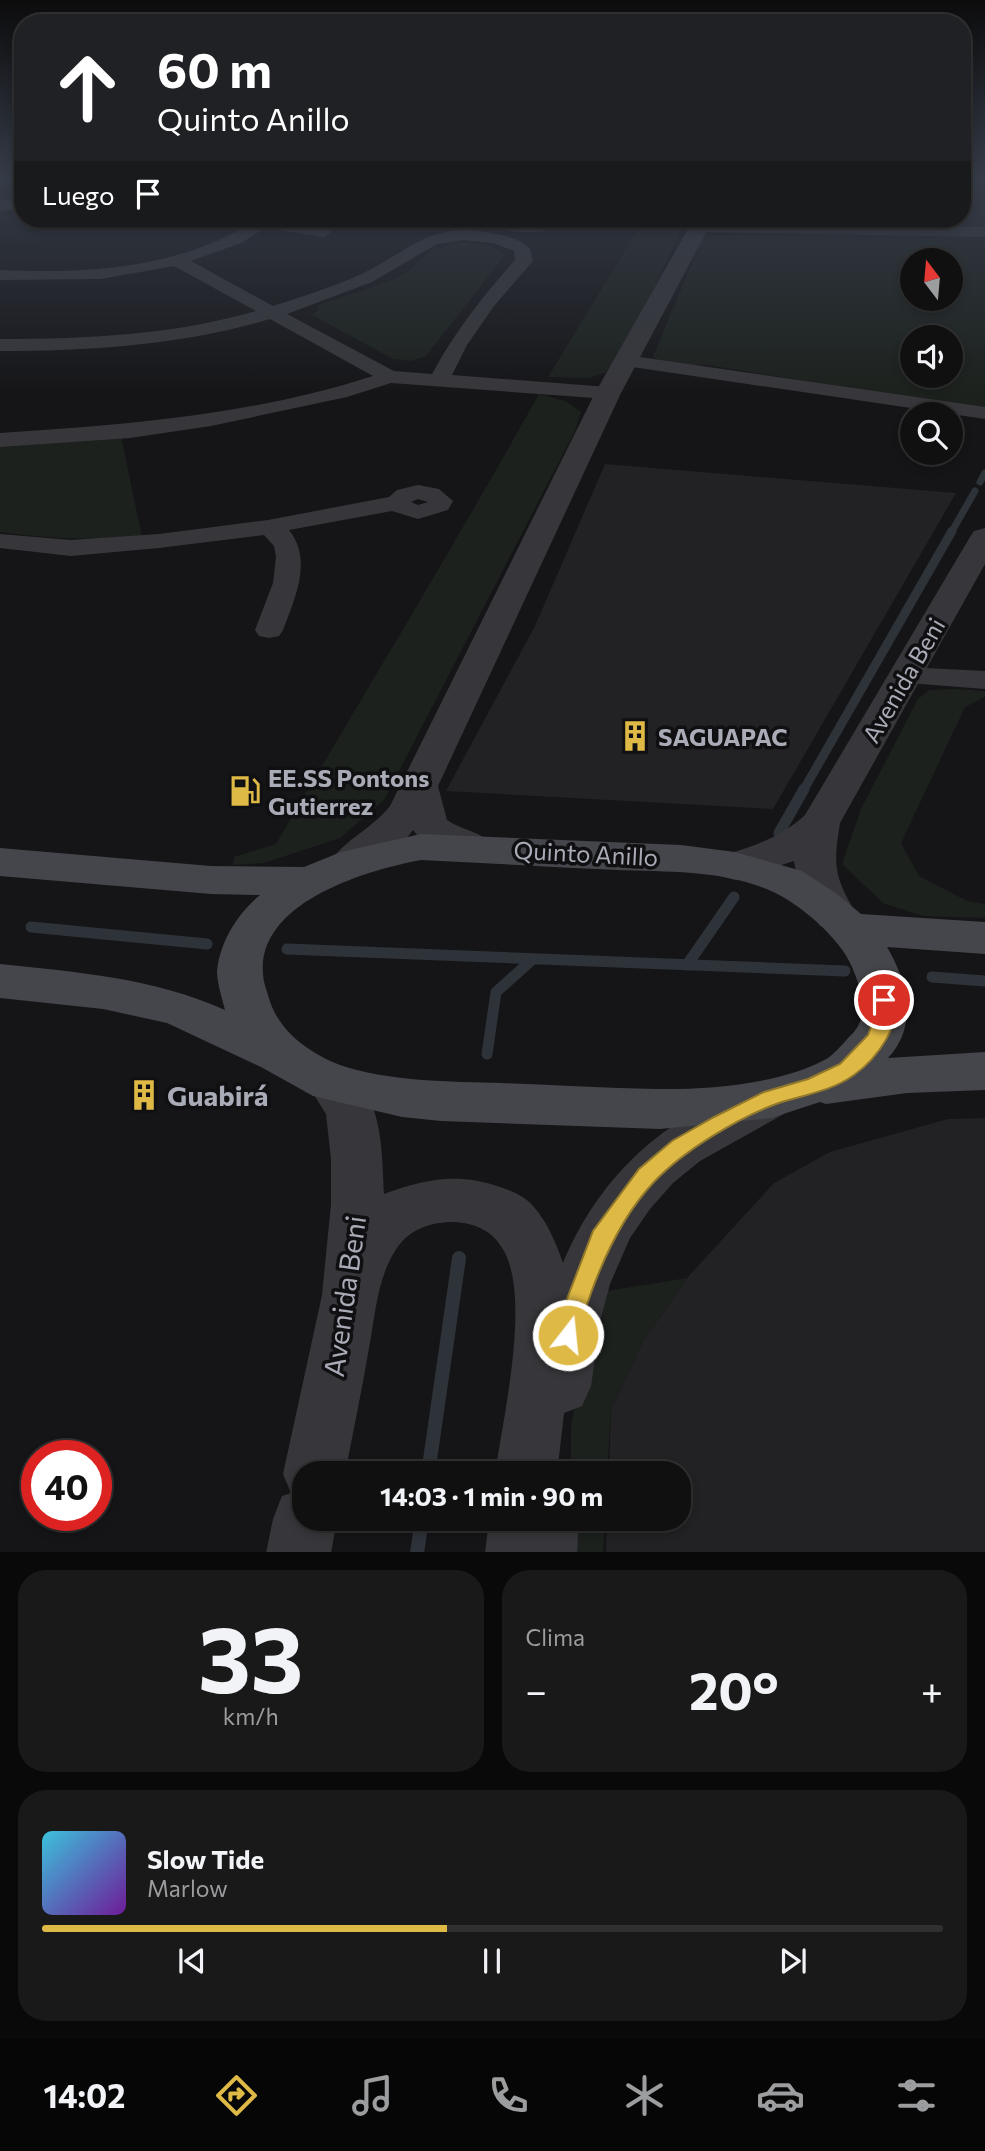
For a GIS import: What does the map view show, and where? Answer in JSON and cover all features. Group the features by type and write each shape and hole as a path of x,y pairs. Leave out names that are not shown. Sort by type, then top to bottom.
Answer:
{"main road":[{"name":"Quinto Anillo","path":"278,1054 247,1008 241,961 251,933 266,911 309,881 349,863 389,851 421,847 681,859 735,866 787,881 842,922 870,956 882,985 885,1015 877,1039 847,1070 782,1095"},
{"name":"Quinto Anillo","path":"0,862 211,880 309,881"},
{"path":"842,922 985,938"},
{"name":"Quinto Anillo","path":"0,981 103,992 178,1008 278,1054 330,1082 402,1097 440,1101 660,1109 719,1105 907,1074 985,1071"}],"street":[{"path":"0,275 104,273 177,261 204,251"},
{"path":"0,345 33,345 178,332 232,324 273,313 352,285 410,251"},
{"path":"439,380 457,345 487,302 524,261 522,251"},
{"path":"349,863 378,844 398,825 607,393 684,251"},
{"path":"177,261 390,377"},
{"path":"626,361 985,413"},
{"path":"0,440 130,430 211,420 347,391 390,377 607,393"},
{"path":"0,541 71,548 159,541 268,527 397,503"},
{"path":"268,527 281,536 288,547 285,590 269,630"},
{"name":"Avenida Beni","path":"735,866 787,849 808,836 820,823 985,537"},
{"path":"905,676 985,680"},
{"path":"419,786 421,809 427,824 444,838 475,848"},
{"name":"Avenida Beni","path":"820,823 813,873 820,894 842,922"},
{"name":"Avenida Beni","path":"317,1461 348,1304 358,1231 354,1137 348,1105 330,1082"},
{"path":"553,1461 565,1352 572,1317 605,1231 646,1175 680,1147 782,1095"},
{"path":"348,1304 378,1231 390,1218 408,1208 454,1200 480,1203 510,1219 521,1232 537,1266 542,1291 542,1323 527,1461"},
{"path":"298,1552 302,1531"},
{"path":"517,1552 520,1531"},
{"path":"544,1552 546,1531"}],"shaded area":[{"path":"430,251 501,251 505,255 426,356 411,361 393,359 312,315 319,310 318,305 390,281 408,272"},
{"path":"624,251 671,251 649,301 607,372 589,378 548,377"},
{"path":"697,251 900,251 900,312 962,312 963,251 985,251 985,410 963,406 963,402 936,402 707,365 670,366 653,357"},
{"path":"539,394 565,401 581,412 576,429 384,800 340,838 264,863 233,865 234,857 276,844"},
{"path":"121,436 142,537 71,538 0,532 0,445"},
{"name":"SAGUAPAC","path":"605,464 956,493 773,809 446,791 535,626"},
{"path":"929,690 985,691 985,697 965,707 901,843 919,876 967,901 985,904 985,918 923,916 883,903 842,864 861,809 918,699"},
{"path":"985,1118 985,1552 606,1552 607,1531 691,1531 691,1461 609,1461 611,1410 643,1341 687,1278 774,1183 830,1152 948,1119"},
{"path":"687,1278 643,1341 611,1410 608,1461 571,1461 571,1427 578,1386 607,1291"},
{"path":"571,1531 604,1531 603,1552 570,1552"}],"waterway":[{"path":"980,482 985,473"},
{"path":"951,533 975,491"},
{"path":"803,791 952,531"},
{"path":"779,833 804,789"},
{"path":"687,965 734,897"},
{"path":"31,927 207,944"},
{"path":"287,949 687,965"},
{"path":"487,1054 496,992 533,959"},
{"path":"687,965 845,971"},
{"path":"932,977 985,981"},
{"path":"430,1461 459,1258"},
{"path":"417,1552 420,1531"}],"place":[{"name":"SAGUAPAC","path":"635,736"},
{"name":"EE.SS Pontons Gutierrez","path":"245,791"},
{"name":"Guabirá","path":"144,1095"}],"route":[{"path":"568,1335 595,1252 605,1231 646,1175 680,1147 721,1122 771,1098 814,1085 847,1070 877,1039 885,1015 884,1000"}]}
